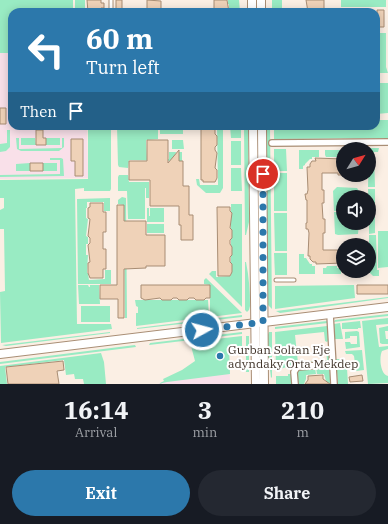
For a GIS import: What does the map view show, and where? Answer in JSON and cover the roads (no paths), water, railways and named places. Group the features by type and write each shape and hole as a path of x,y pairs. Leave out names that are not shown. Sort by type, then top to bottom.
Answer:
{"main road":[{"path":"253,130 259,323 264,384"},
{"path":"256,384 259,323 262,130"},
{"path":"0,354 388,307"}],"street":[{"path":"272,143 388,142"},
{"path":"330,314 334,384"},
{"path":"295,384 294,372 297,367 333,364"}],"lane":[{"path":"276,280 294,280"}],"place":[{"name":"Gurban Soltan Eje adyndaky Orta Mekdep","path":"220,356"}]}
